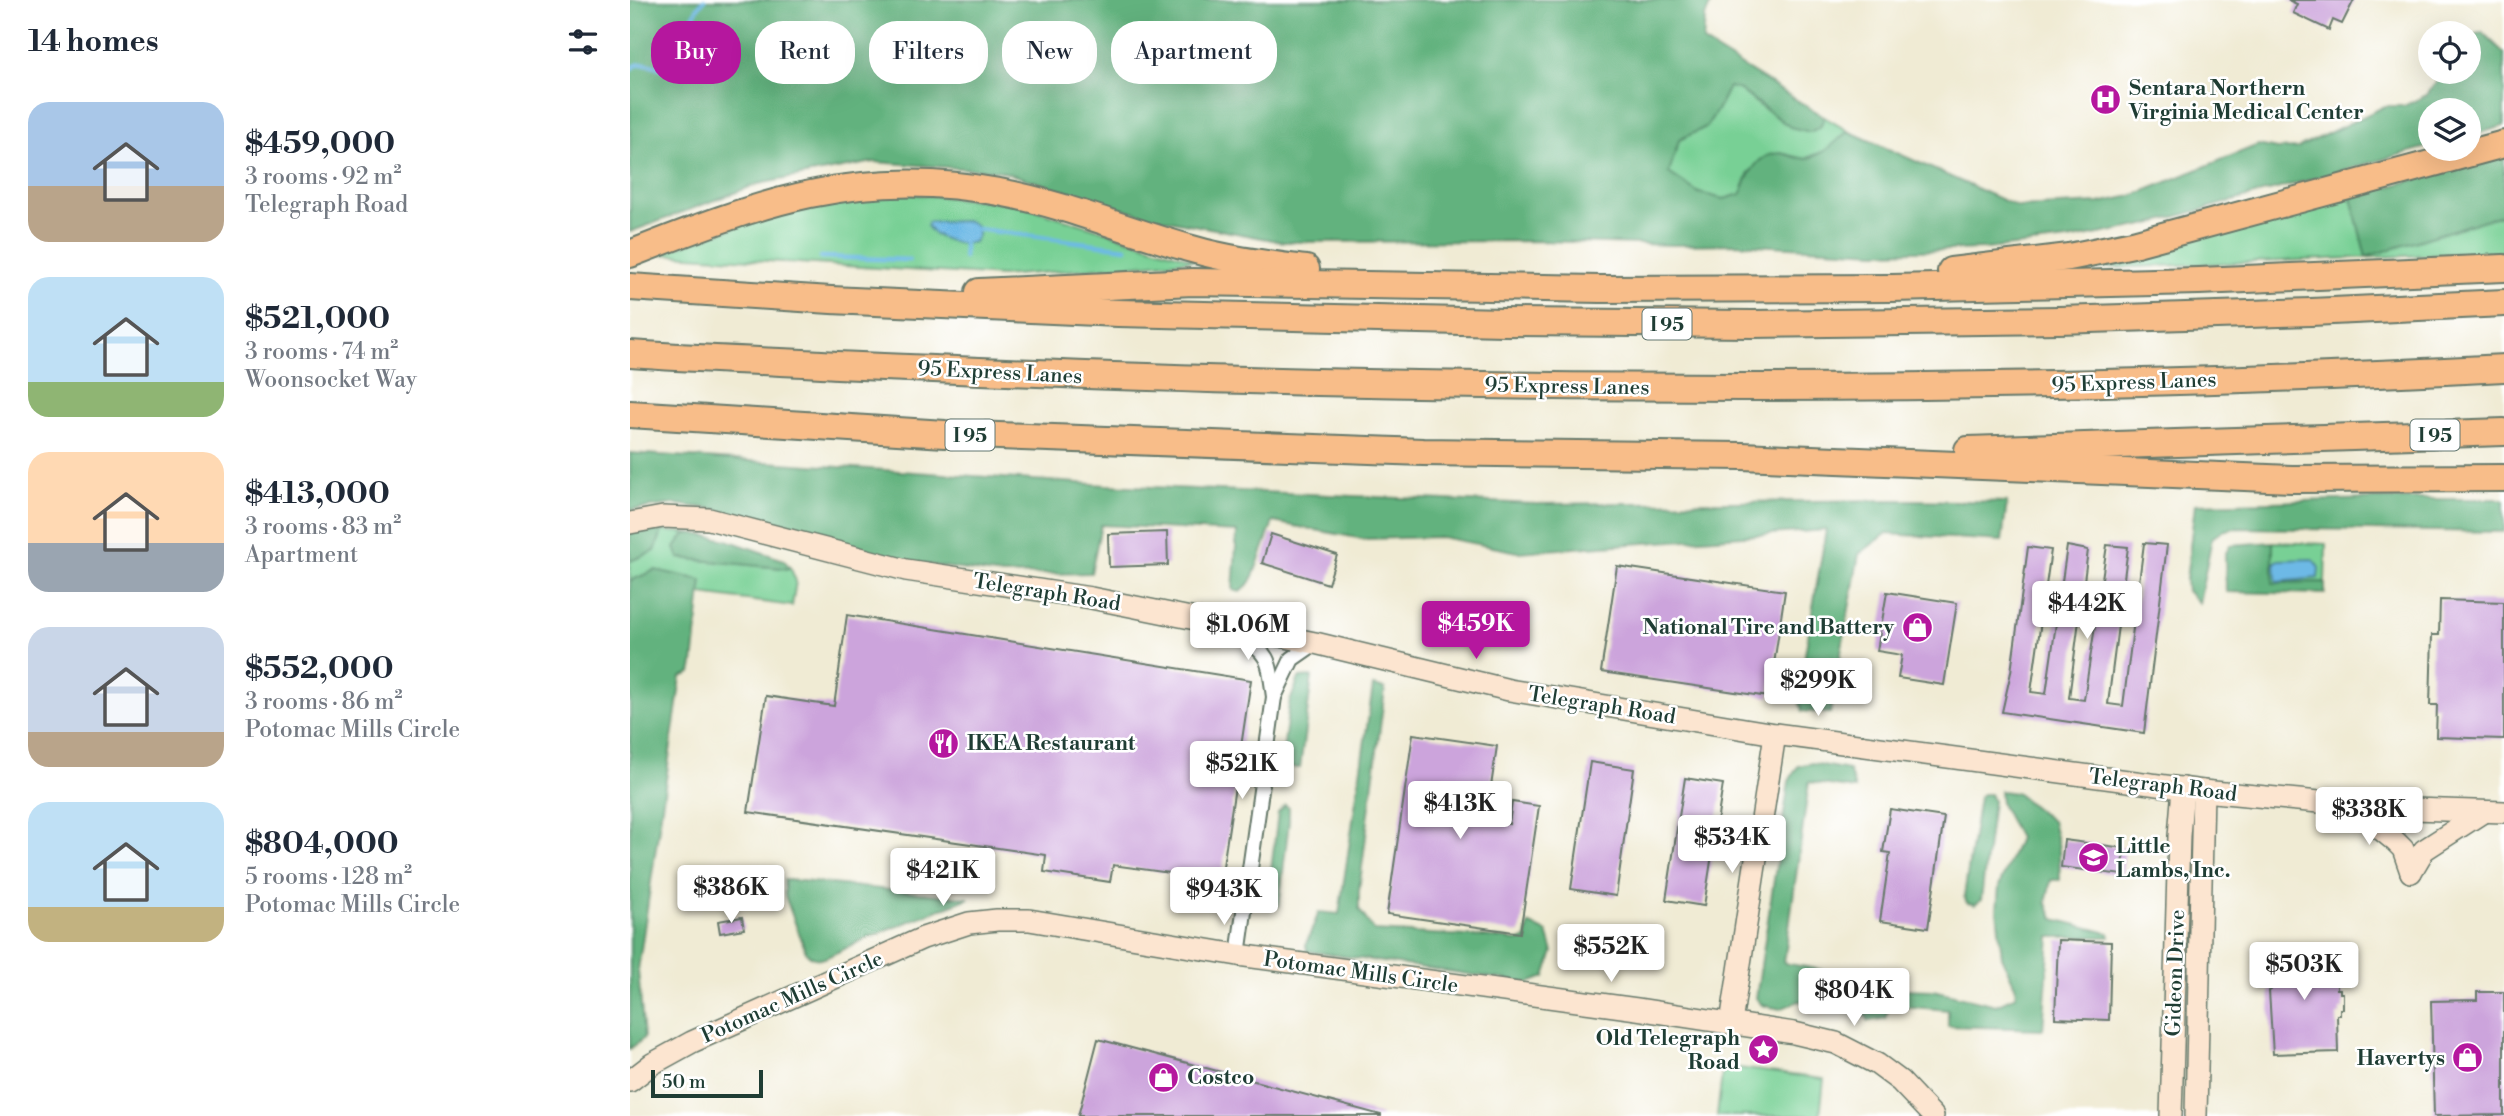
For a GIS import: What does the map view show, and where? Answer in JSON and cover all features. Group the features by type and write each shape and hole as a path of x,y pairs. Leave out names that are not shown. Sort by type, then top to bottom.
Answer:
{"highway":[{"path":"1741,288 1967,271 2069,257 2133,244 2504,144"},
{"path":"630,254 719,219 778,200 855,186 908,183 998,191 1228,258 1441,286"},
{"path":"831,300 1140,283 1600,289 1906,288 2199,281 2504,268"},
{"name":"I 95","path":"630,287 831,300 1118,313 1503,322 1753,324 2086,319 2504,303"},
{"name":"95 Express Lanes","path":"630,354 1129,378 1756,388 2086,384 2504,368"},
{"name":"I 95","path":"630,414 945,434 1423,452 1742,456 2113,447 2504,432"},
{"path":"1742,456 2279,479 2504,478"}],"street":[{"name":"Telegraph Road","path":"630,523 663,517 709,519 906,570 1091,598 1227,624 1509,690 1775,733 2193,789 2351,806 2494,812"},
{"path":"1227,624 1265,654 1270,666 1274,697 1238,955"},
{"path":"1274,697 1292,659 1315,643"},
{"path":"1731,1023 1775,733"},
{"name":"Gideon Drive","path":"2171,1116 2179,835 2193,789"},
{"name":"Gideon Drive","path":"2193,789 2196,1116"},
{"path":"2351,806 2403,849 2411,872 2424,850 2494,812"},
{"name":"Potomac Mills Circle","path":"630,1081 652,1064 692,1042 923,938 970,923 1030,920 1238,955 1794,1033 1836,1043 1852,1050 1900,1081 1933,1116"}],"green space":[{"path":"630,0 1712,0 1705,17 1703,42 1824,117 1820,127 1810,132 1790,127 1740,90 1729,87 1706,127 1679,140 1669,173 1699,193 1724,199 1741,194 1751,171 1768,155 1776,153 1807,158 1829,148 1848,131 2018,207 2099,203 2132,196 2258,145 2277,149 2298,148 2385,106 2404,106 2418,99 2418,150 2150,224 2068,240 1986,249 1877,252 1735,244 1539,241 1283,242 1151,217 1000,171 874,162 758,184 630,232"},
{"path":"2482,32 2504,53 2504,126 2481,133 2481,98 2421,98 2427,95 2435,84 2481,84"},
{"path":"1729,86 1740,90 1765,110 1820,127 1824,117 1848,131 1827,150 1804,159 1781,153 1749,172 1741,194 1724,199 1699,193 1668,173 1679,140 1706,127"},
{"path":"2504,155 2504,214 2366,257 2351,197"},
{"path":"900,193 1013,203 1196,260 1002,276 658,254 810,201"},
{"path":"2351,197 2366,257 2504,214 2504,252 2057,270"},
{"path":"630,453 1107,485 1536,504 1909,500 2007,502 2002,541 1886,534 1859,554 1830,713 1802,711 1798,696 1826,530 1518,552 1441,537 1363,539 1273,522 1251,582 1240,592 1233,590 1237,532 1101,525 1091,573 1003,575 902,561 714,509 674,504 630,510"},
{"path":"2504,499 2504,532 2234,528 2222,531 2212,538 2199,603 2187,591 2195,504"},
{"path":"662,531 692,533 684,535 679,558 791,569 796,581 792,606 700,594 701,580 655,570 630,581 630,561 655,551"},
{"path":"662,531 655,551 630,561 630,532"},
{"path":"692,533 727,540 784,560 791,569 679,558 675,548 684,535"},
{"path":"2273,542 2326,544 2325,582 2273,583"},
{"path":"2273,542 2273,583 2325,582 2325,594 2226,592 2225,555 2230,545"},
{"path":"655,570 702,580 693,664 691,673 681,677 638,970 644,1038 630,1049 630,581"},
{"path":"1312,677 1300,768 1281,767 1289,704 1299,678"},
{"path":"1373,686 1385,689 1359,890 1359,909 1374,931 1520,941 1526,938 1529,924 1547,932 1553,952 1545,977 1529,983 1307,951 1306,944 1319,912 1339,914"},
{"path":"1812,763 1849,770 1855,789 1809,782 1784,963 1821,970 1839,987 1933,990 1996,1005 2016,996 2015,986 2002,957 1997,910 1999,886 2019,838 2001,804 2000,791 2016,793 2052,821 2059,848 2060,880 2051,880 2046,902 2054,919 2109,933 2110,937 2050,937 2043,1029 1948,1026 1948,1010 1889,1005 1886,1018 1869,1021 1858,1004 1823,1005 1799,1001 1780,1009 1762,1005 1756,998 1789,781 1798,766"},
{"path":"1990,794 1993,801 1981,900 1975,905 1967,903 1964,896 1979,797"},
{"path":"1285,805 1289,808 1289,821 1279,906 1268,895 1278,813"},
{"path":"784,880 969,898 869,937 825,958 817,958 806,952 785,896"},
{"path":"1723,1066 1824,1079 1820,1116 1717,1116"}],"water":[{"path":"969,221 976,226 978,235 974,242 968,243 942,238 927,226 928,222"},
{"path":"2313,559 2319,568 2318,578 2276,580 2275,562"}],"building":[{"path":"2288,0 2354,0 2342,24 2333,20 2329,30 2293,13 2297,4"},
{"path":"1167,532 1168,565 1109,567 1108,534"},
{"path":"1271,534 1337,555 1328,584 1262,563"},
{"path":"2144,543 2167,545 2144,733 2002,712 2011,672 2028,547 2051,550 2031,692 2046,694 2067,546 2088,550 2069,698 2084,700 2107,545 2128,547 2108,704 2123,706"},
{"path":"1617,566 1785,591 1769,697 1601,672"},
{"name":"National Tire and Battery","path":"1887,592 1957,603 1944,685 1898,678 1902,655 1877,651"},
{"path":"2440,600 2504,602 2504,739 2436,737 2437,705 2430,705 2432,635 2439,635"},
{"path":"847,615 1251,680 1221,880 1113,865 1110,882 1044,872 1046,855 748,812 766,696 834,706"},
{"path":"1413,734 1497,746 1486,820 1509,824 1512,802 1539,806 1520,933 1387,914"},
{"path":"1590,762 1634,769 1616,896 1571,889"},
{"path":"1685,778 1723,784 1704,906 1666,900"},
{"path":"1890,809 1944,817 1928,928 1880,921 1890,853 1883,852"},
{"name":"Little Lambs, Inc.","path":"2064,840 2125,848 2122,875 2061,867"},
{"path":"742,917 744,929 720,933 718,921"},
{"path":"2058,940 2111,942 2109,1020 2055,1018"},
{"path":"2336,950 2337,989 2343,993 2343,1009 2340,1009 2340,1015 2337,1015 2338,1052 2273,1054 2269,991 2270,951"},
{"name":"Havertys","path":"2477,992 2504,992 2504,1115 2434,1116 2431,1001 2477,1000"},
{"name":"Costco","path":"1098,1039 1381,1115 1381,1116 1078,1116"}],"waterway":[{"path":"630,69 645,64 673,71 689,64 692,23 704,0"},
{"path":"977,229 1126,248"},
{"path":"964,244 964,257"},
{"path":"821,257 909,260"}],"place":[{"name":"Sentara Northern Virginia Medical Center","path":"2106,100"},
{"name":"National Tire and Battery","path":"1917,627"},
{"name":"IKEA Restaurant","path":"944,743"},
{"name":"Little Lambs, Inc.","path":"2093,858"},
{"name":"Old Telegraph Road","path":"1763,1050"},
{"name":"Havertys","path":"2468,1058"},
{"name":"Costco","path":"1164,1077"}]}
